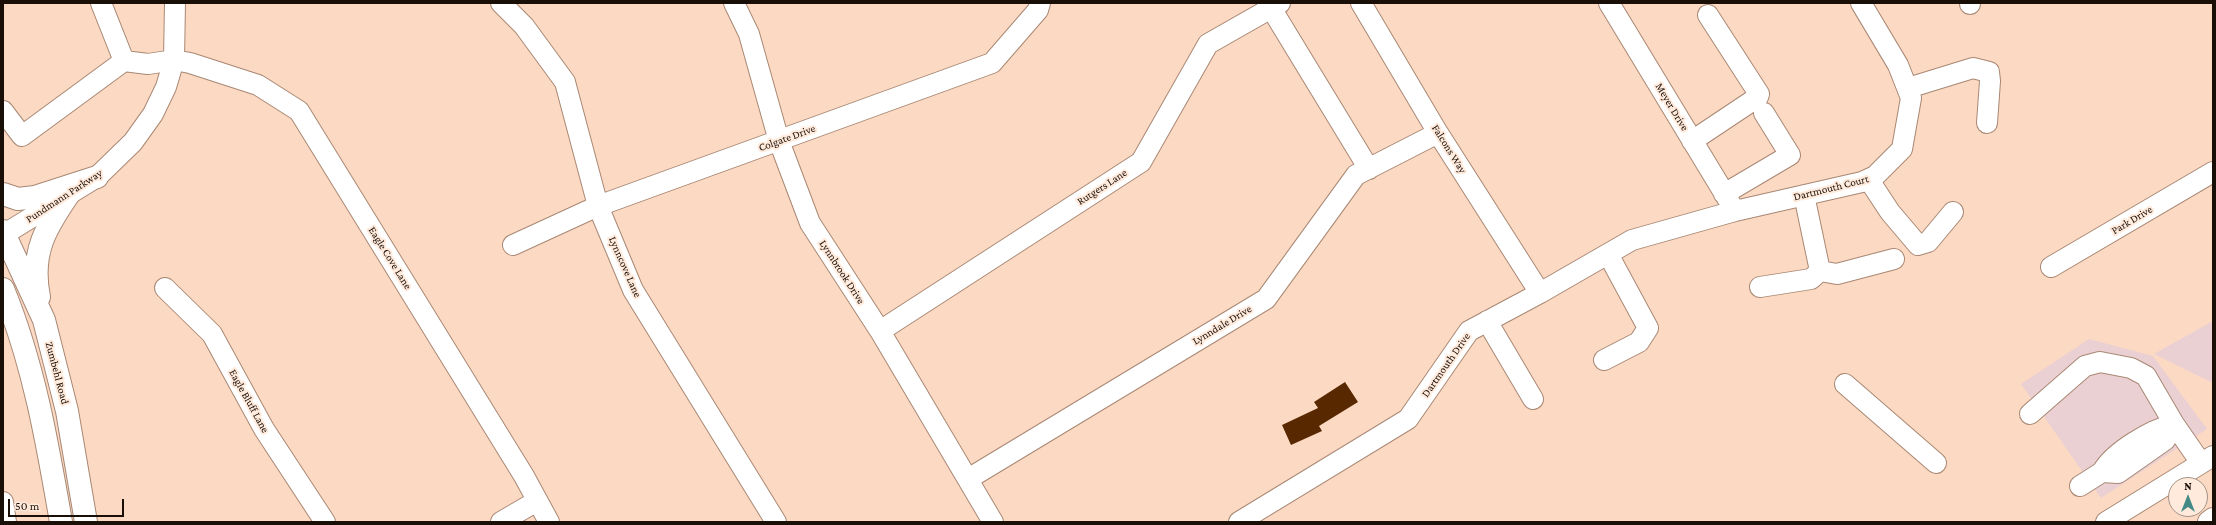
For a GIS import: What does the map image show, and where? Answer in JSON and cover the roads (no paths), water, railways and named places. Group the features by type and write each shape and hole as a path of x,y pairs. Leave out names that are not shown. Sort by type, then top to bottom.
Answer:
{"main road":[{"path":"3,194 18,199 35,197 97,177"},
{"path":"44,320 36,279 38,250 54,216 71,191"},
{"name":"Zumbehl Road","path":"4,234 44,320 67,410 86,522"},
{"path":"5,297 19,328 42,415 61,522"},
{"path":"2209,522 2213,518"}],"street":[{"path":"101,3 124,61"},
{"name":"Pundmann Parkway","path":"4,234 71,191 97,177 133,142 153,114 166,87 174,60 175,3"},
{"name":"Lynncove Lane","path":"501,3 524,26 565,82 598,206 633,290 776,522"},
{"name":"Lynnbrook Drive","path":"734,3 749,34 779,141 810,223 880,331 994,522"},
{"name":"Colgate Drive","path":"513,245 598,206 992,63 1038,10 1040,3"},
{"name":"Falcons Way","path":"1361,3 1438,133 1540,293"},
{"name":"Meyer Drive","path":"1609,3 1735,211"},
{"name":"Dartmouth Court","path":"1735,211 1869,180 1902,149 1911,98 1898,65 1860,3"},
{"path":"1273,5 1369,169"},
{"name":"Rutgers Lane","path":"880,331 1141,162 1208,44 1273,5"},
{"path":"1692,141 1758,97 1759,94 1706,8"},
{"path":"5,114 22,136 124,61 148,64 174,60"},
{"name":"Eagle Cove Lane","path":"174,60 190,63 258,85 299,111 549,522"},
{"path":"1908,88 1973,68 1989,72 1990,81 1987,123"},
{"path":"1724,194 1790,155 1764,113"},
{"name":"Lynndale Drive","path":"968,479 1266,299 1356,175 1438,133"},
{"name":"Park Drive","path":"2051,267 2213,172"},
{"path":"1869,180 1890,212 1918,245 1928,242 1953,212"},
{"path":"1804,195 1820,271"},
{"name":"Dartmouth Drive","path":"1240,522 1408,419 1469,331 1540,293 1632,240 1735,211"},
{"path":"1604,360 1639,342 1648,328 1608,254"},
{"path":"1820,271 1837,274 1894,259"},
{"path":"1760,288 1811,279 1820,271"},
{"name":"Eagle Bluff Lane","path":"165,288 212,334 264,429 325,522"},
{"path":"1487,321 1533,399"},
{"path":"2030,414 2085,366 2100,362 2131,368 2146,376 2174,424 2207,460 2106,522"},
{"path":"1845,384 1936,463"},
{"path":"2080,486 2102,472 2108,461 2157,428 2174,424"},
{"path":"501,522 537,501"},
{"path":"3,502 6,522"}]}
